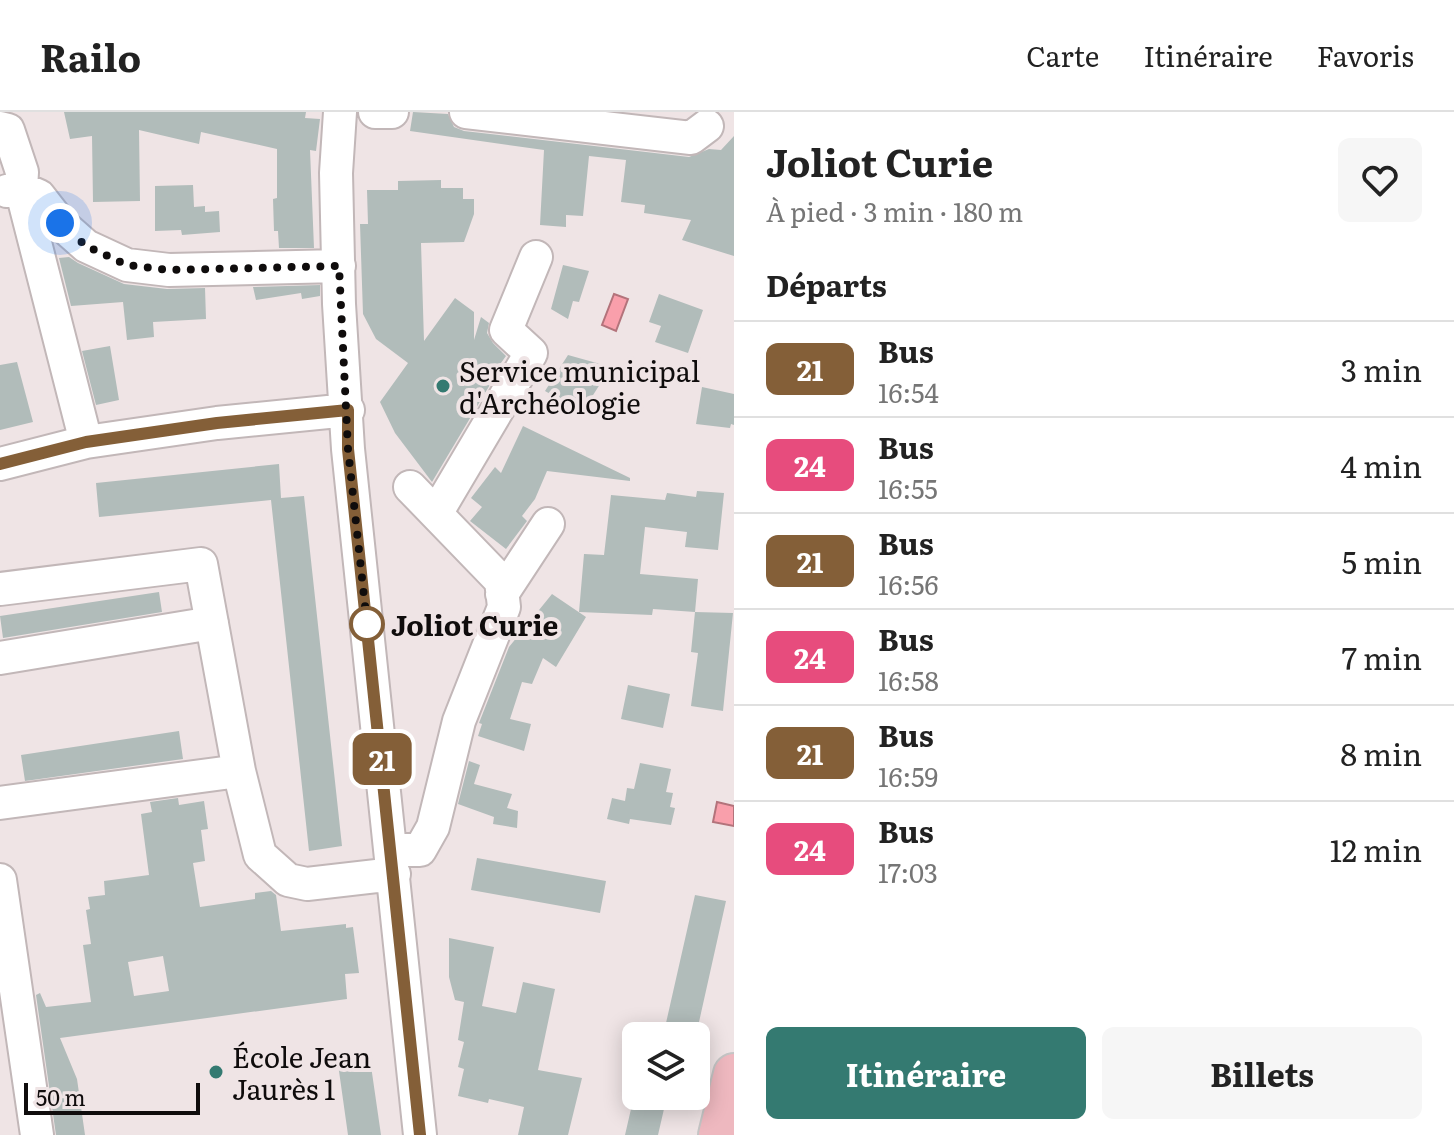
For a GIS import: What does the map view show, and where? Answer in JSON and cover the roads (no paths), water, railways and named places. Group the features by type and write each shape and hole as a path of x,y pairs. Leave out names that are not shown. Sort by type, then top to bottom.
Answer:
{"main road":[{"path":"719,1135 734,1074"}],"street":[{"path":"340,112 336,173 348,449 420,1135"},
{"path":"375,112 392,112"},
{"path":"466,112 514,115 691,138 707,126"},
{"path":"0,128 8,130 22,172 10,190"},
{"path":"10,190 39,196 60,223 86,246 127,265 169,270 339,266"},
{"path":"10,190 86,442"},
{"path":"437,512 531,353 506,330 536,257"},
{"path":"0,464 86,442 217,423 348,410"},
{"path":"0,589 201,564 239,771 260,855 288,880 307,884 392,862 420,850 433,827 459,721 504,607 501,581 410,487"},
{"path":"502,594 548,524"},
{"path":"0,658 212,623"},
{"path":"0,803 239,771"},
{"path":"0,880 6,960 37,1135"}],"place":[{"name":"Service municipal d'Archéologie","path":"443,386"},
{"name":"Joliot Curie","path":"367,624"},
{"name":"École Jean Jaurès 1","path":"216,1072"}]}
